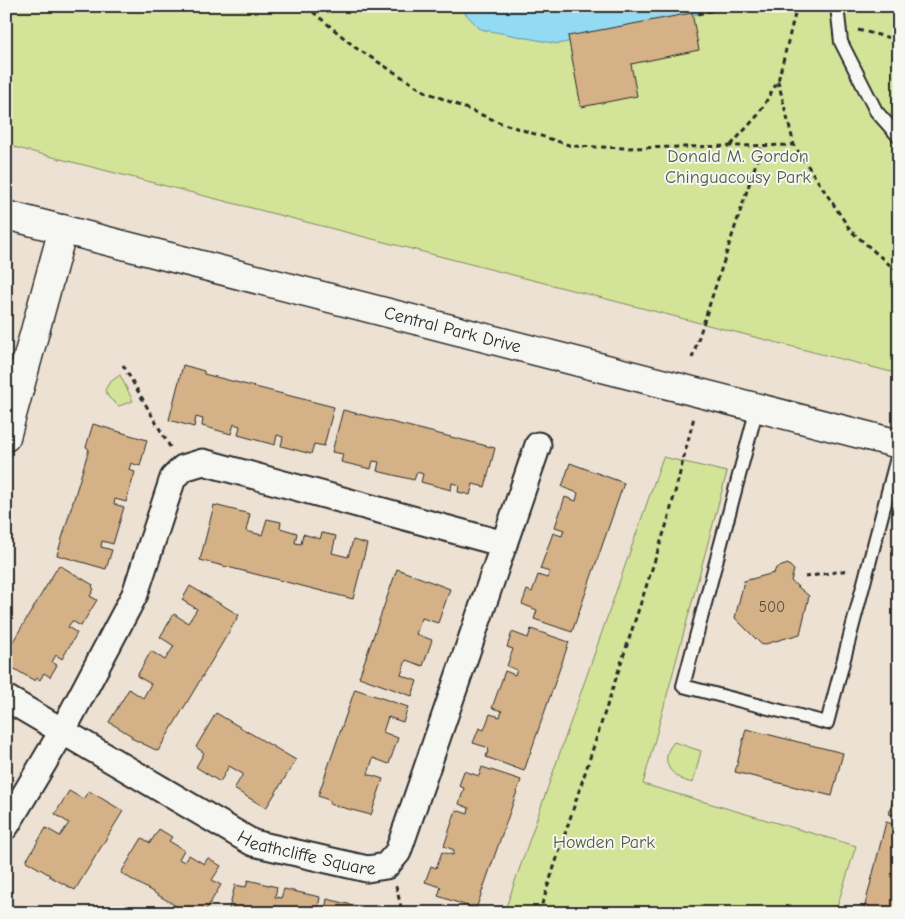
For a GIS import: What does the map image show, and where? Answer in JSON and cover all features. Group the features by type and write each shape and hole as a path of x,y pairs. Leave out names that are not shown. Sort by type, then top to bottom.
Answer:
{"street":[{"name":"Central Park Drive","path":"6,215 899,444"},
{"path":"6,437 63,229"},
{"name":"Heathcliffe Square","path":"6,698 253,843 367,870 386,866 398,852 538,445"},
{"path":"6,826 62,732 135,594 173,478 183,468 203,462 504,544"}],"lane":[{"path":"837,6 841,42 876,112 899,137"},
{"path":"756,408 683,686 827,723 899,450"}],"path":[{"path":"306,6 356,48 424,91 501,123 572,146 626,148 794,145"},
{"path":"698,14 730,6"},
{"path":"730,145 758,114 778,81 797,6"},
{"path":"839,30 861,30 899,40"},
{"path":"778,81 794,145 851,230 899,273"},
{"path":"692,358 762,145"},
{"path":"123,365 183,468"},
{"path":"539,913 668,520 700,393"},
{"path":"391,861 401,907 414,913"}],"shaded area":[{"path":"6,902 53,913 6,913"}],"green space":[{"name":"Donald M. Gordon Chinguacousy Park","path":"6,6 899,6 899,374 6,145"},
{"path":"120,375 133,401 119,406 109,398 105,390 109,383"},
{"name":"Howden Park","path":"663,457 727,472 643,784 856,846 835,913 504,913"},
{"path":"674,742 701,751 693,783 679,778 669,768 667,756"}],"water":[{"path":"458,6 708,6 698,14 558,44 480,29"}],"building":[{"path":"692,13 699,50 631,64 637,96 581,107 568,36"},
{"path":"183,365 204,371 204,374 334,407 324,446 314,444 311,454 281,446 283,437 277,435 275,445 238,435 240,426 234,424 231,434 202,426 203,419 196,417 194,427 169,420"},
{"path":"343,410 495,448 485,487 473,484 470,495 458,492 459,485 452,483 451,490 421,482 423,474 417,472 414,480 377,471 379,462 373,461 371,469 341,462 343,454 332,452"},
{"path":"93,424 147,440 140,466 131,463 129,470 135,472 126,502 115,499 114,504 124,507 113,544 102,541 101,547 112,550 106,569 57,555 89,449 86,447"},
{"path":"570,463 624,483 572,632 534,619 537,610 522,604 527,590 532,592 538,575 547,578 550,572 540,569 553,533 562,536 564,530 555,527 565,497 576,501 578,493 562,487"},
{"path":"214,505 250,514 246,531 262,535 267,519 281,522 280,528 297,533 295,543 301,544 303,534 320,539 322,533 336,536 332,553 348,557 353,540 367,544 353,599 200,560"},
{"path":"788,564 794,570 791,581 809,596 800,634 762,645 735,618 744,581 774,573 776,568"},
{"path":"59,565 93,585 94,589 90,596 97,600 81,626 72,621 68,627 77,633 62,659 56,655 52,662 57,665 50,677 44,673 40,680 37,678 35,681 6,664 6,653"},
{"path":"397,569 450,589 438,623 422,618 416,634 432,640 423,666 406,660 401,675 417,681 412,696 359,677"},
{"path":"190,586 239,615 158,751 131,738 132,736 109,722 129,689 143,698 151,684 137,676 151,651 165,660 174,646 160,637 174,614 188,623 197,609 182,600"},
{"path":"531,629 569,642 524,771 486,757 489,748 473,743 479,728 484,730 490,714 500,717 502,711 492,708 505,671 515,675 517,670 507,666 513,649 507,647 512,632 528,638"},
{"path":"355,689 408,707 403,722 388,717 383,732 398,738 389,764 373,758 368,774 383,779 371,815 329,804 331,801 318,796"},
{"path":"216,713 296,760 266,808 234,789 243,774 229,766 220,782 196,767 204,753 196,747"},
{"path":"746,729 843,753 832,796 735,772"},
{"path":"482,767 521,780 476,909 438,896 441,887 425,882 431,866 436,868 442,852 453,855 454,850 444,846 456,810 468,814 469,808 459,804 464,788 459,786 464,771 479,776"},
{"path":"899,777 899,816 889,814"},
{"path":"69,791 83,799 89,791 123,811 75,890 26,861 46,828 60,836 69,823 55,814"},
{"path":"886,822 899,826 899,913 863,913"},
{"path":"159,829 172,837 169,841 184,850 179,859 184,862 189,855 204,864 208,858 221,866 212,880 221,885 204,913 188,913 121,873 142,838 150,843"},
{"path":"248,880 277,887 275,897 281,898 284,889 320,897 318,908 325,910 327,899 357,906 355,913 228,913 235,885 246,887"}]}
